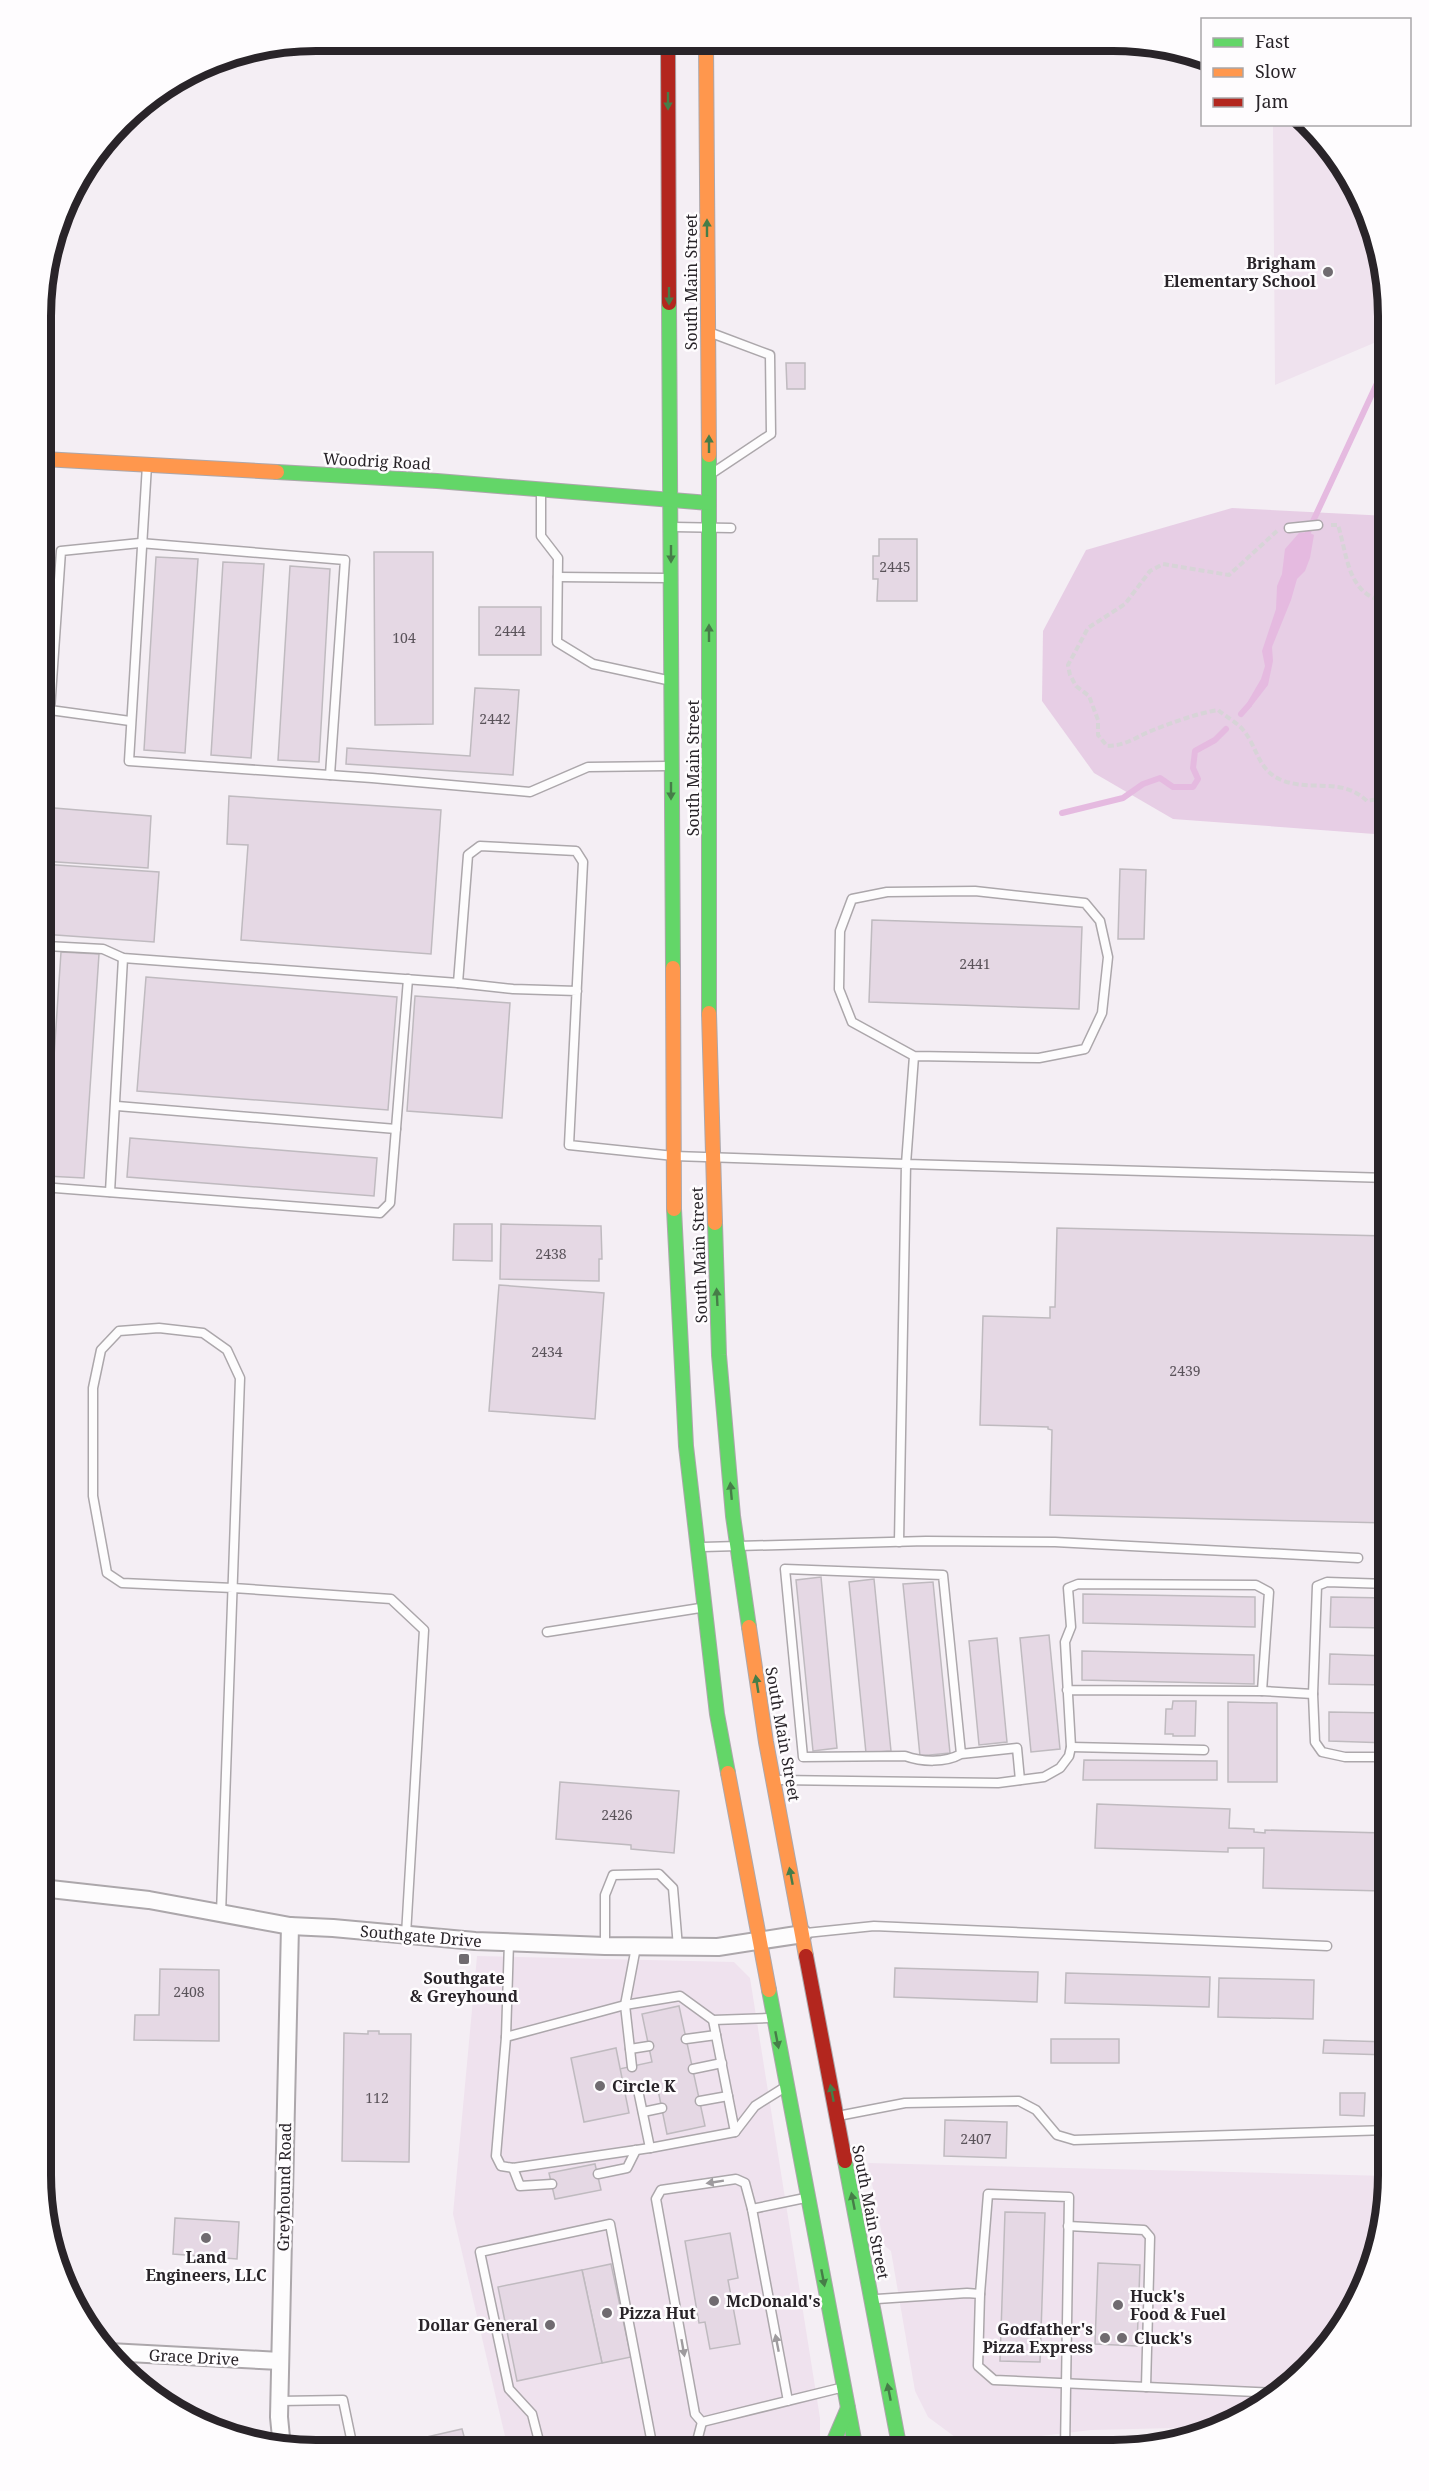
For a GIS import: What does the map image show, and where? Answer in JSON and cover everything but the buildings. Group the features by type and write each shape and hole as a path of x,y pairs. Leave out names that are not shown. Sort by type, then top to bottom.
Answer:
{"main road":[{"name":"South Main Street","path":"668,51 674,1156 680,1356 696,1548 717,1714 854,2440"},
{"name":"South Main Street","path":"706,51 709,1024 719,1354 737,1545 773,1780 898,2440"},
{"name":"Woodrig Road","path":"51,459 437,481 671,502 709,503"},
{"path":"834,2440 848,2408"}],"street":[{"name":"Southgate Drive","path":"51,1889 149,1900 290,1926 509,1942 636,1947 718,1947 803,1934"},
{"name":"Greyhound Road","path":"281,2438 279,2401 290,1926"},
{"name":"Grace Drive","path":"120,2353 280,2361"}],"lane":[{"path":"708,332 770,355 771,434 709,476"},
{"path":"147,464 140,543 129,761 530,792 588,767 671,766"},
{"path":"541,490 541,536 558,558 557,642 593,664 670,681"},
{"path":"1289,528 1318,525"},
{"path":"671,527 731,528"},
{"path":"51,696 61,551 140,543 345,560 330,775"},
{"path":"558,577 671,578"},
{"path":"51,710 130,721"},
{"path":"458,983 468,855 480,846 576,851 584,862 569,1145 674,1156 1378,1178"},
{"path":"887,891 975,891 1085,903 1100,921 1108,957 1102,1013 1084,1049 1038,1058 914,1056 852,1022 839,989 840,931 852,899 887,891"},
{"path":"51,946 103,949 123,958 513,989 577,991"},
{"path":"110,1192 117,1106 123,958"},
{"path":"51,1188 380,1213 390,1203 408,979"},
{"path":"899,1542 906,1164 914,1056"},
{"path":"117,1106 396,1129"},
{"path":"221,1914 233,1588 240,1378 227,1350 203,1333 159,1328 119,1331 101,1350 93,1388 93,1496 107,1573 122,1583 233,1588 391,1599 424,1630 406,1935"},
{"path":"696,1548 899,1542 1055,1542 1358,1558"},
{"path":"961,1754 943,1575 785,1569 803,1756 905,1756 918,1761 952,1759 961,1754 1017,1748 1020,1780"},
{"path":"1378,1584 1327,1582 1317,1586 1313,1694 1315,1742 1322,1752 1345,1757 1378,1756"},
{"path":"773,1780 998,1784 1044,1777 1060,1768 1069,1756 1071,1747 1065,1642 1071,1627 1068,1588 1078,1584 1256,1585 1269,1592 1262,1692"},
{"path":"547,1632 703,1607"},
{"path":"1067,1689 1313,1694"},
{"path":"1071,1747 1204,1750"},
{"path":"605,1946 605,1895 613,1875 660,1874 673,1888 678,1947"},
{"path":"803,1934 874,1926 1327,1946"},
{"path":"509,1942 506,2037 496,2156 501,2166 513,2168 650,2148 735,2132 755,2106 786,2086"},
{"path":"632,2067 625,2005 636,1947"},
{"path":"506,2037 625,2005 680,1996 713,2020 773,2017"},
{"path":"713,2020 735,2132"},
{"path":"686,2039 716,2035"},
{"path":"630,2049 649,2046"},
{"path":"693,2069 722,2063"},
{"path":"638,2090 650,2148"},
{"path":"700,2102 728,2096"},
{"path":"837,2116 905,2103 1019,2101 1035,2110 1057,2135 1074,2140 1378,2130"},
{"path":"643,2112 662,2108"},
{"path":"598,2174 627,2168 636,2150"},
{"path":"513,2168 520,2186 552,2184"},
{"path":"702,2422 694,2414 656,2199 661,2190 736,2179 745,2183 752,2209 788,2401"},
{"path":"1065,2440 1066,2383 1068,2226 1069,2197 988,2194 980,2294 978,2366 994,2380 1066,2383 1264,2392"},
{"path":"752,2209 808,2197"},
{"path":"539,2440 532,2414 509,2389 480,2252 609,2224 651,2440"},
{"path":"1068,2226 1144,2230 1150,2236 1146,2387"},
{"path":"872,2300 980,2294"},
{"path":"702,2422 844,2387"},
{"path":"279,2401 343,2400 351,2440"},
{"path":"697,2440 702,2422"}],"path":[{"path":"1318,525 1338,525 1347,564 1358,585 1372,598 1378,600"},
{"path":"1289,528 1277,531 1229,575 1163,564 1150,571 1125,604 1088,628 1068,665 1070,675 1076,686 1089,696 1098,720 1098,735 1107,746 1120,746 1200,713 1218,710 1243,729 1255,748 1261,764 1277,778 1299,785 1338,786 1357,791 1367,801 1378,799"}],"shaded area":[{"name":"Brigham Elementary School","path":"1273,126 1297,126 1312,141 1333,169 1358,215 1369,248 1376,282 1378,341 1275,385"},
{"path":"1232,508 1378,515 1378,834 1173,819 1094,773 1042,701 1043,631 1086,550"},
{"path":"1308,532 1314,535 1310,558 1305,571 1297,579 1272,647 1273,661 1268,685 1251,707 1247,703 1261,679 1265,666 1262,651 1276,609 1277,586 1282,574 1285,549 1299,533"},
{"path":"477,1956 734,1962 750,1978 820,2418 820,2436 818,2440 506,2440 453,2214"},
{"path":"868,2163 1378,2176 1376,2209 1364,2260 1351,2292 1323,2336 1288,2374 1260,2395 1230,2413 1192,2428 1091,2430 1007,2440 963,2440 955,2437 928,2417 915,2391 891,2251 884,2245"}],"waterway":[{"path":"1308,532 1378,381"},
{"path":"1241,714 1249,705"},
{"path":"1062,813 1123,798 1143,784 1160,778 1173,787 1193,787 1198,779 1193,768 1195,751 1215,740 1226,729"}],"traffic: fast":[{"path":"669,303 673,968"},
{"path":"709,455 709,1013"},
{"path":"277,472 437,481 709,503"},
{"path":"674,1209 686,1446 717,1714 728,1773"},
{"path":"715,1223 719,1355 733,1516 749,1627"},
{"path":"769,1990 854,2440"},
{"path":"845,2161 898,2440"},
{"path":"834,2440 848,2408"}],"traffic: slow":[{"path":"706,51 709,455"},
{"path":"51,459 277,472"},
{"path":"673,968 674,1209"},
{"path":"709,1013 715,1223"},
{"path":"749,1627 766,1742 806,1956"},
{"path":"728,1773 769,1990"}],"traffic: jam":[{"path":"668,51 669,303"},
{"path":"806,1956 845,2161"}],"place":[{"name":"Brigham Elementary School","path":"1328,272"},
{"name":"Southgate & Greyhound","path":"464,1959"},
{"name":"Circle K","path":"600,2086"},
{"name":"Land Engineers, LLC","path":"206,2238"},
{"name":"McDonald's","path":"714,2301"},
{"name":"Huck's Food & Fuel","path":"1118,2305"},
{"name":"Pizza Hut","path":"607,2313"},
{"name":"Dollar General","path":"550,2325"},
{"name":"Godfather's Pizza Express","path":"1105,2338"},
{"name":"Cluck's","path":"1122,2338"}]}
